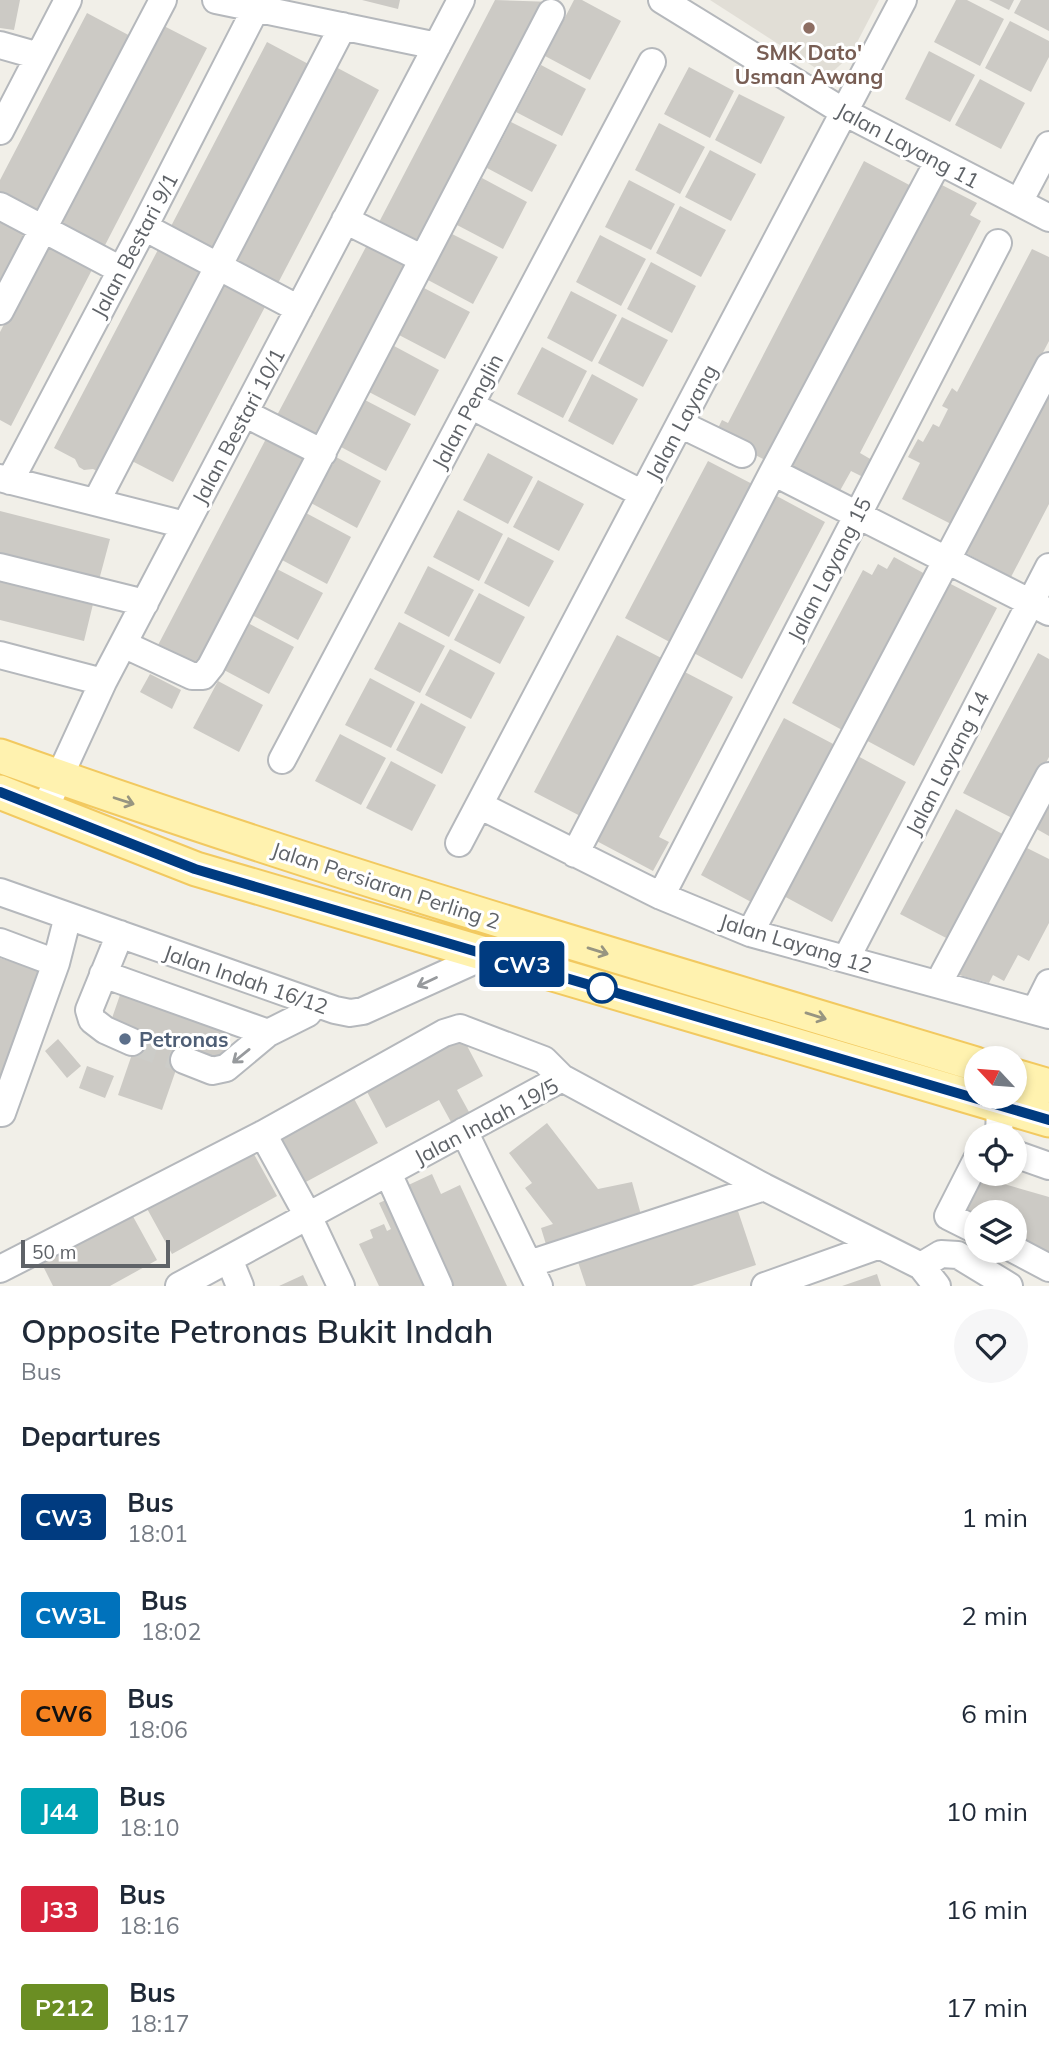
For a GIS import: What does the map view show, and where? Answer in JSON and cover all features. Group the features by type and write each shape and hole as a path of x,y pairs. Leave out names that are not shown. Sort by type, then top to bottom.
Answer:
{"main road":[{"name":"Jalan Persiaran Perling 2","path":"0,757 118,799 490,918 964,1060"},
{"name":"Jalan Persiaran Perling 2","path":"0,792 195,869 489,954 1000,1121 1049,1120"},
{"path":"1027,1080 1049,1086"}],"street":[{"path":"0,131 68,0"},
{"path":"0,311 163,0"},
{"path":"216,0 437,46"},
{"name":"Jalan Bestari 10/1","path":"45,808 103,682 461,0"},
{"name":"Jalan Layang 11","path":"662,0 844,112 1049,218"},
{"name":"Jalan Layang","path":"459,844 903,0"},
{"name":"Jalan Bestari 9/1","path":"5,479 144,227 256,8"},
{"path":"123,644 192,676 203,676 211,666 551,13"},
{"path":"96,502 343,26"},
{"path":"0,45 39,56"},
{"name":"Jalan Penglin","path":"282,760 652,62"},
{"path":"1020,202 1049,145"},
{"path":"575,854 773,472 938,162"},
{"path":"0,206 121,270"},
{"path":"345,220 423,259"},
{"path":"144,227 299,309"},
{"name":"Jalan Layang 15","path":"661,896 998,243"},
{"path":"750,933 1049,366"},
{"path":"470,405 643,494"},
{"path":"244,413 323,453"},
{"path":"680,424 742,454"},
{"path":"773,472 1040,607"},
{"path":"5,479 185,525"},
{"path":"0,567 145,603"},
{"name":"Jalan Layang 14","path":"846,959 1040,607 1049,567"},
{"path":"0,655 103,682"},
{"path":"938,984 1049,776"},
{"name":"Jalan Layang 12","path":"479,805 661,896 750,933 1042,1013"},
{"name":"Jalan Indah 16/12","path":"0,892 343,1012 363,1011 489,954"},
{"path":"0,1112 2,1113 56,963 68,916"},
{"path":"120,934 89,1010 92,1020 105,1030 132,1042"},
{"path":"0,942 56,963"},
{"path":"103,974 268,1033"},
{"path":"1042,1013 1049,983"},
{"path":"184,1060 212,1071 226,1068 268,1033 308,1013 314,1003"},
{"path":"0,1269 263,1134 444,1032 460,1028 544,1060 562,1078"},
{"name":"Jalan Indah 19/5","path":"179,1286 562,1078 929,1276"},
{"path":"464,1131 534,1275 764,1186"},
{"path":"263,1134 308,1216 341,1286"},
{"path":"1027,1158 1049,1166"},
{"path":"388,1173 439,1286"},
{"path":"964,1185 948,1216 964,1224"},
{"path":"765,1286 877,1246"},
{"path":"929,1276 941,1254 958,1255 1009,1286"},
{"path":"1027,1256 1049,1268"},
{"path":"229,1259 240,1286"}],"shaded area":[{"name":"SMK Dato' Usman Awang","path":"710,0 879,0 850,56 828,76"}],"building":[{"path":"0,0 20,0 14,30 0,28"},
{"path":"362,0 400,0 398,9"},
{"path":"495,0 554,2 423,253 376,228"},
{"path":"574,0 582,0 621,21 590,80 545,56"},
{"path":"956,0 967,0 1004,19 980,66 934,42"},
{"path":"989,0 1014,0 1009,10"},
{"path":"1021,0 1049,0 1049,31 1014,13"},
{"path":"87,13 134,38 41,217 0,196 0,180"},
{"path":"1010,21 1049,41 1049,57 1031,92 985,68"},
{"path":"160,24 207,48 102,251 54,226"},
{"path":"267,42 314,67 215,256 168,232"},
{"path":"929,51 975,75 950,122 905,99"},
{"path":"332,65 379,90 276,287 229,262"},
{"path":"541,65 586,89 562,136 516,112"},
{"path":"689,67 734,91 710,138 664,114"},
{"path":"980,79 1025,103 1001,149 955,125"},
{"path":"739,94 785,117 761,164 715,140"},
{"path":"511,122 557,145 532,192 487,168"},
{"path":"659,123 705,147 680,194 635,170"},
{"path":"710,150 756,174 731,221 685,197"},
{"path":"864,161 915,188 771,463 715,434 722,420 728,423"},
{"path":"482,178 527,202 503,249 457,225"},
{"path":"629,180 675,204 651,250 605,227"},
{"path":"936,182 977,203 970,215 981,221 860,453 872,460 863,477 851,471 837,496 786,470"},
{"path":"680,206 726,230 701,277 656,253"},
{"path":"0,213 33,230 0,294"},
{"path":"452,234 498,257 473,304 428,280"},
{"path":"600,235 646,259 621,306 576,282"},
{"path":"48,239 95,264 11,426 0,420 0,332"},
{"path":"368,243 414,267 321,443 275,419"},
{"path":"161,244 208,269 101,473 93,469 84,470 75,459 54,448"},
{"path":"1032,249 1049,257 1049,341 953,525 902,499 920,463 908,457 918,439 923,442 933,424 939,427 948,409 942,406 952,388 957,392"},
{"path":"651,262 696,286 672,333 627,309"},
{"path":"220,278 267,303 173,482 126,458"},
{"path":"424,288 470,312 445,359 399,335"},
{"path":"571,291 617,315 592,362 547,338"},
{"path":"622,317 668,340 643,387 598,363"},
{"path":"394,346 439,370 415,416 369,392"},
{"path":"542,347 587,371 563,418 517,394"},
{"path":"592,374 638,399 613,445 568,421"},
{"path":"1049,379 1049,504 1011,577 960,550"},
{"path":"365,400 411,424 386,471 341,447"},
{"path":"268,435 313,460 202,671 157,647"},
{"path":"488,453 533,477 508,524 463,500"},
{"path":"336,457 381,481 357,528 311,503"},
{"path":"708,461 760,488 677,646 625,618"},
{"path":"538,480 584,504 559,551 513,527"},
{"path":"773,494 825,522 742,679 690,651"},
{"path":"458,510 503,534 479,581 433,557"},
{"path":"0,511 110,539 99,580 0,555"},
{"path":"306,513 351,537 327,584 282,560"},
{"path":"508,537 554,561 529,607 484,583"},
{"path":"894,557 927,575 844,731 792,703 863,570 872,575 878,564 887,569"},
{"path":"428,566 474,590 449,637 404,613"},
{"path":"277,569 323,593 298,640 252,615"},
{"path":"0,576 94,600 84,641 0,620"},
{"path":"945,581 997,608 914,766 862,738"},
{"path":"479,593 525,617 500,664 454,640"},
{"path":"399,622 445,646 420,693 374,669"},
{"path":"248,623 294,647 269,694 224,670"},
{"path":"617,635 669,662 586,819 534,792"},
{"path":"450,649 495,673 471,719 425,695"},
{"path":"1038,653 1049,659 1049,757 1016,820 963,793"},
{"path":"681,670 733,697 659,837 669,842 653,871 591,838"},
{"path":"150,674 181,690 172,709 140,692"},
{"path":"370,678 415,702 391,748 345,725"},
{"path":"218,681 263,705 239,752 193,728"},
{"path":"421,703 466,727 442,774 396,750"},
{"path":"784,718 837,746 753,903 701,875"},
{"path":"340,734 386,758 361,805 315,781"},
{"path":"854,754 906,782 832,922 780,894"},
{"path":"391,761 436,785 412,831 366,808"},
{"path":"1049,796 1049,836 1033,827"},
{"path":"956,809 1008,837 952,941 900,914"},
{"path":"1023,846 1049,859 1049,923 1029,961 1018,955 1004,981 993,975 989,983 955,974"},
{"path":"0,958 43,972 0,1085"},
{"path":"120,995 230,1033 221,1059 184,1047 162,1110 118,1095 140,1031 111,1021"},
{"path":"58,1039 81,1066 67,1078 45,1051"},
{"path":"452,1039 465,1042 483,1076 457,1090 469,1112 451,1122 439,1100 386,1128 364,1086"},
{"path":"87,1066 114,1076 105,1098 79,1088"},
{"path":"351,1093 378,1143 304,1183 277,1133"},
{"path":"547,1123 598,1189 632,1182 643,1222 548,1251 541,1228 553,1224 525,1188 532,1183 509,1153"},
{"path":"250,1147 277,1196 172,1254 145,1205"},
{"path":"432,1174 441,1194 460,1185 507,1286 447,1286 402,1188"},
{"path":"971,1186 1011,1186 1049,1197 1049,1261 1027,1249 1027,1200 964,1200"},
{"path":"390,1198 431,1286 379,1286 359,1244 373,1238 370,1230 384,1224 387,1231 391,1229 379,1203"},
{"path":"964,1200 964,1215 958,1212"},
{"path":"736,1205 756,1265 692,1286 586,1286 577,1259"},
{"path":"130,1211 157,1260 110,1286 53,1286 40,1260"},
{"path":"877,1274 881,1286 842,1286"},
{"path":"303,1275 308,1286 279,1286"}],"tunnel":[{"path":"132,1042 184,1060"}],"bus line":[{"name":"CW3","path":"0,792 195,869 1049,1120"}],"place":[{"name":"SMK Dato' Usman Awang","path":"809,28"},
{"name":"Petronas","path":"125,1039"}]}
